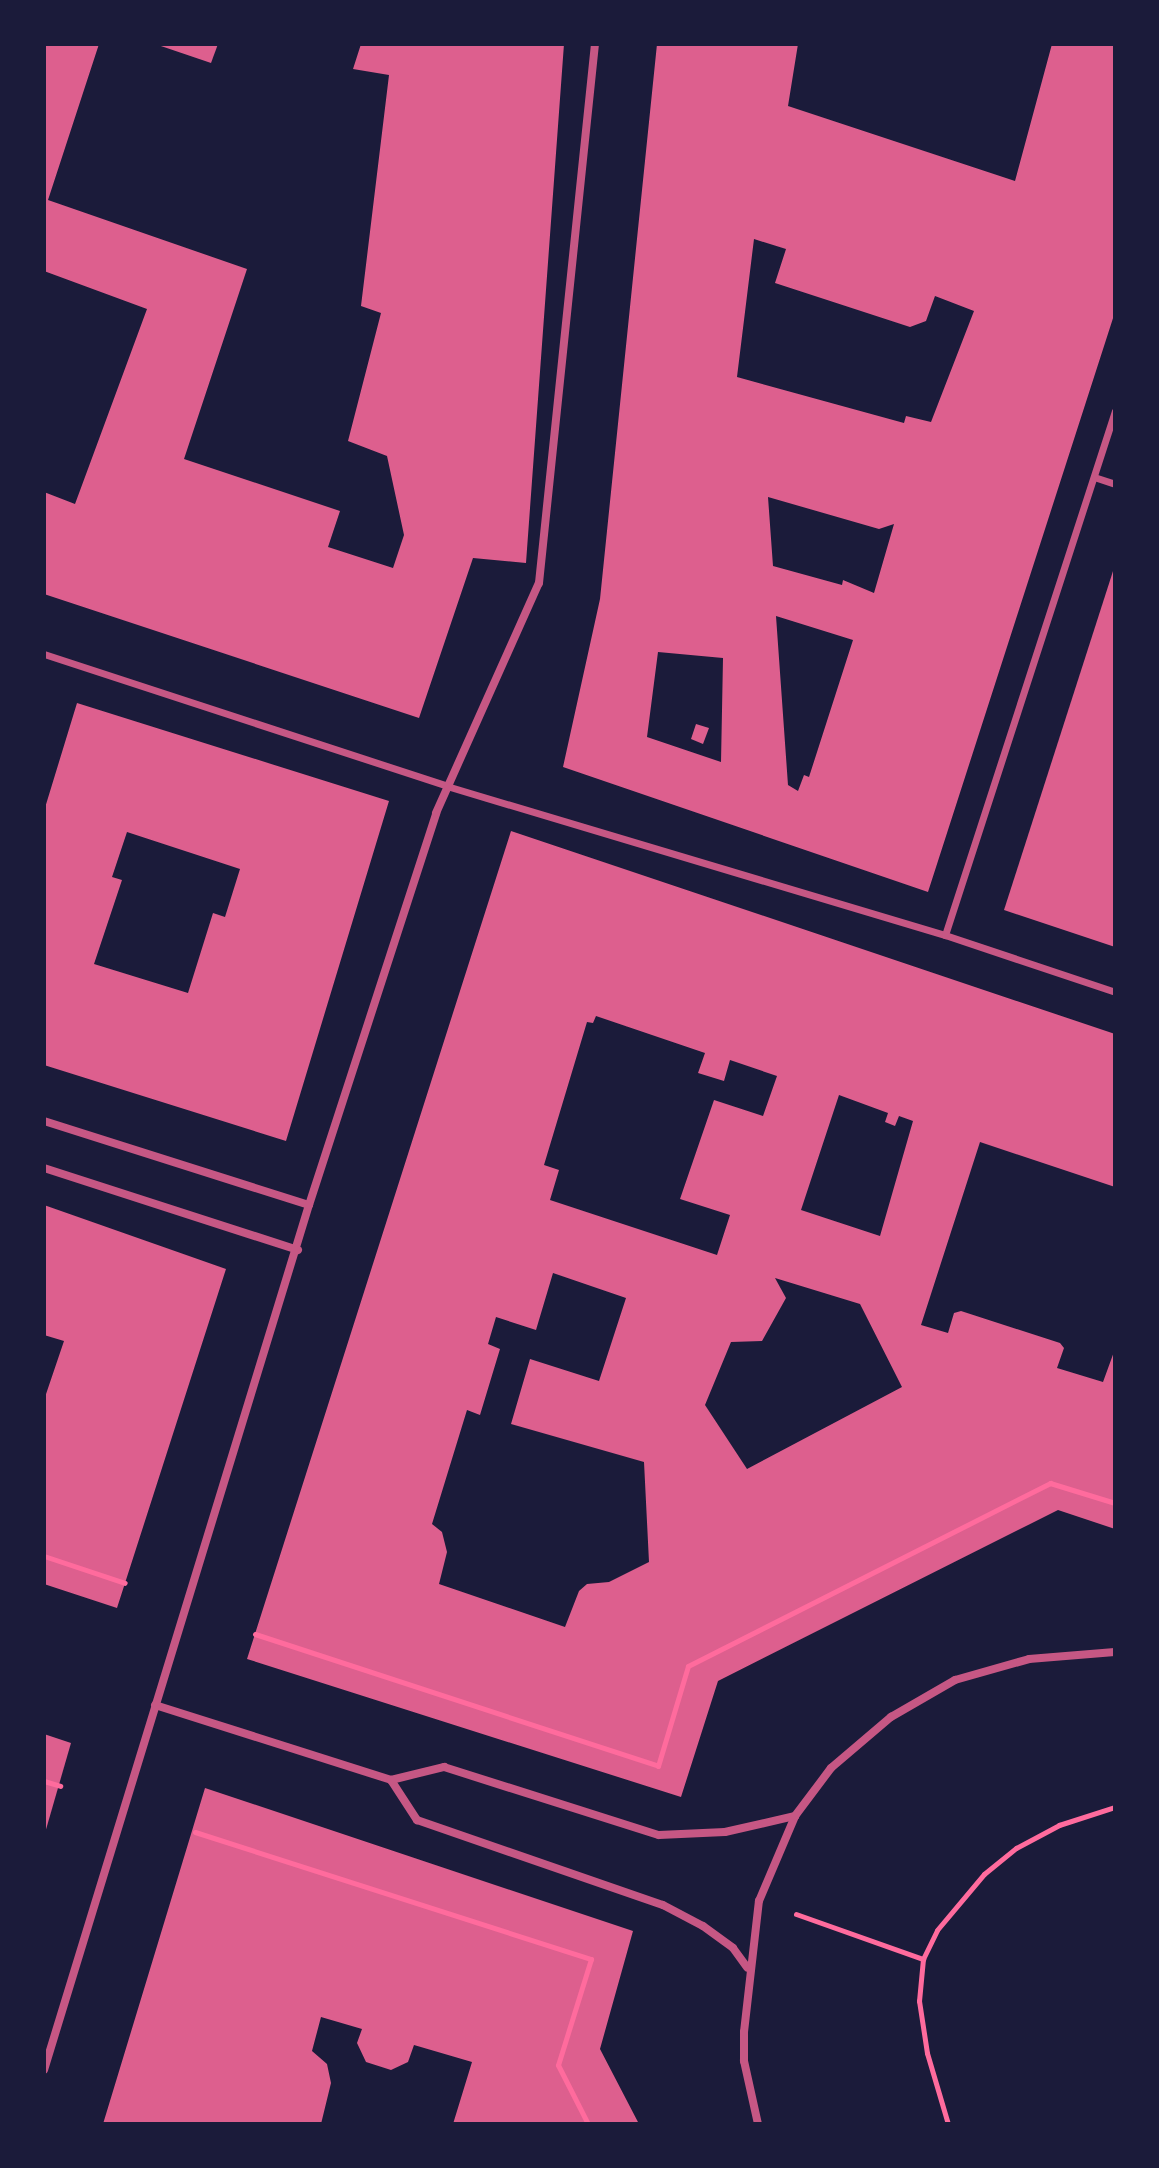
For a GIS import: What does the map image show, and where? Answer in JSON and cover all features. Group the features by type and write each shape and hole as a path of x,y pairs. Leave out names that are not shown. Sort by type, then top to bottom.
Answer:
{"street":[{"path":"44,2070 298,1250 309,1205 436,813 539,583 595,44"},
{"path":"945,935 1115,411"},
{"path":"1094,477 1115,484"},
{"path":"44,654 450,787 945,935 1115,992"},
{"path":"44,1121 309,1205"},
{"path":"44,1168 298,1250"},
{"path":"758,2124 744,2061 748,1968 759,1901 795,1816 858,1741 955,1680 1029,1659 1115,1652"},
{"path":"155,1705 391,1780 444,1767 659,1835 725,1832 795,1816"},
{"path":"391,1780 417,1820 663,1905 713,1933 748,1968"}],"path":[{"path":"255,1634 658,1766 688,1666 1050,1483 1115,1503"},
{"path":"44,1556 125,1583"},
{"path":"44,1781 60,1786"},
{"path":"948,2124 921,2014 923,1959 937,1930 984,1874 1016,1848 1059,1825 1115,1807"},
{"path":"195,1832 591,1959 558,2065 588,2124"},
{"path":"759,1901 923,1959"}],"building":[{"path":"44,44 99,44 48,200 247,269 184,459 340,511 328,547 393,568 404,535 387,456 348,441 381,313 361,306 389,75 353,69 361,44 564,44 526,563 473,558 419,718 44,594 44,492 75,504 147,309 44,271"},
{"path":"155,44 218,44 211,63"},
{"path":"657,44 798,44 788,106 1015,181 1052,44 1115,44 1115,312 928,892 563,767 600,599","holes":["754,239 786,249 775,283 910,327 926,321 935,296 974,311 931,422 906,416 904,423 737,377","768,497 879,529 894,524 874,593 843,580 842,585 773,566","776,616 853,640 809,777 804,775 798,791 788,785","658,652 723,658 721,762 647,737"]},
{"path":"1115,568 1115,947 1004,910"},
{"path":"77,703 389,801 286,1141 44,1065 44,811","holes":["127,832 240,869 225,917 213,913 188,993 94,964 122,880 112,877"]},
{"path":"696,724 709,728 703,744 691,739"},
{"path":"511,831 1115,1034 1115,1187 980,1142 921,1325 948,1333 954,1313 961,1311 1060,1343 1064,1348 1057,1368 1103,1382 1115,1349 1115,1529 1058,1510 718,1681 681,1797 247,1659","holes":["596,1016 705,1053 698,1073 724,1081 730,1060 777,1076 763,1116 714,1100 680,1199 730,1215 717,1255 550,1200 559,1170 544,1165 587,1022 593,1023","839,1095 888,1113 885,1122 895,1126 899,1116 913,1121 880,1236 801,1210","553,1273 626,1298 599,1381 530,1359 511,1424 644,1462 649,1562 609,1582 587,1584 579,1591 565,1627 439,1584 447,1552 442,1532 432,1524 467,1410 480,1415 500,1349 488,1344 496,1317 536,1330","775,1278 860,1304 902,1387 747,1469 705,1405 731,1342 762,1341 786,1298"]},
{"path":"44,1205 226,1269 117,1608 44,1584 44,1400 64,1341 44,1335"},
{"path":"44,1734 71,1743 45,1833 44,1833"},
{"path":"205,1788 633,1931 600,2049 639,2124 453,2124 472,2062 414,2045 408,2062 391,2070 366,2062 357,2043 362,2029 321,2017 312,2051 327,2064 331,2083 321,2124 103,2124"}]}
